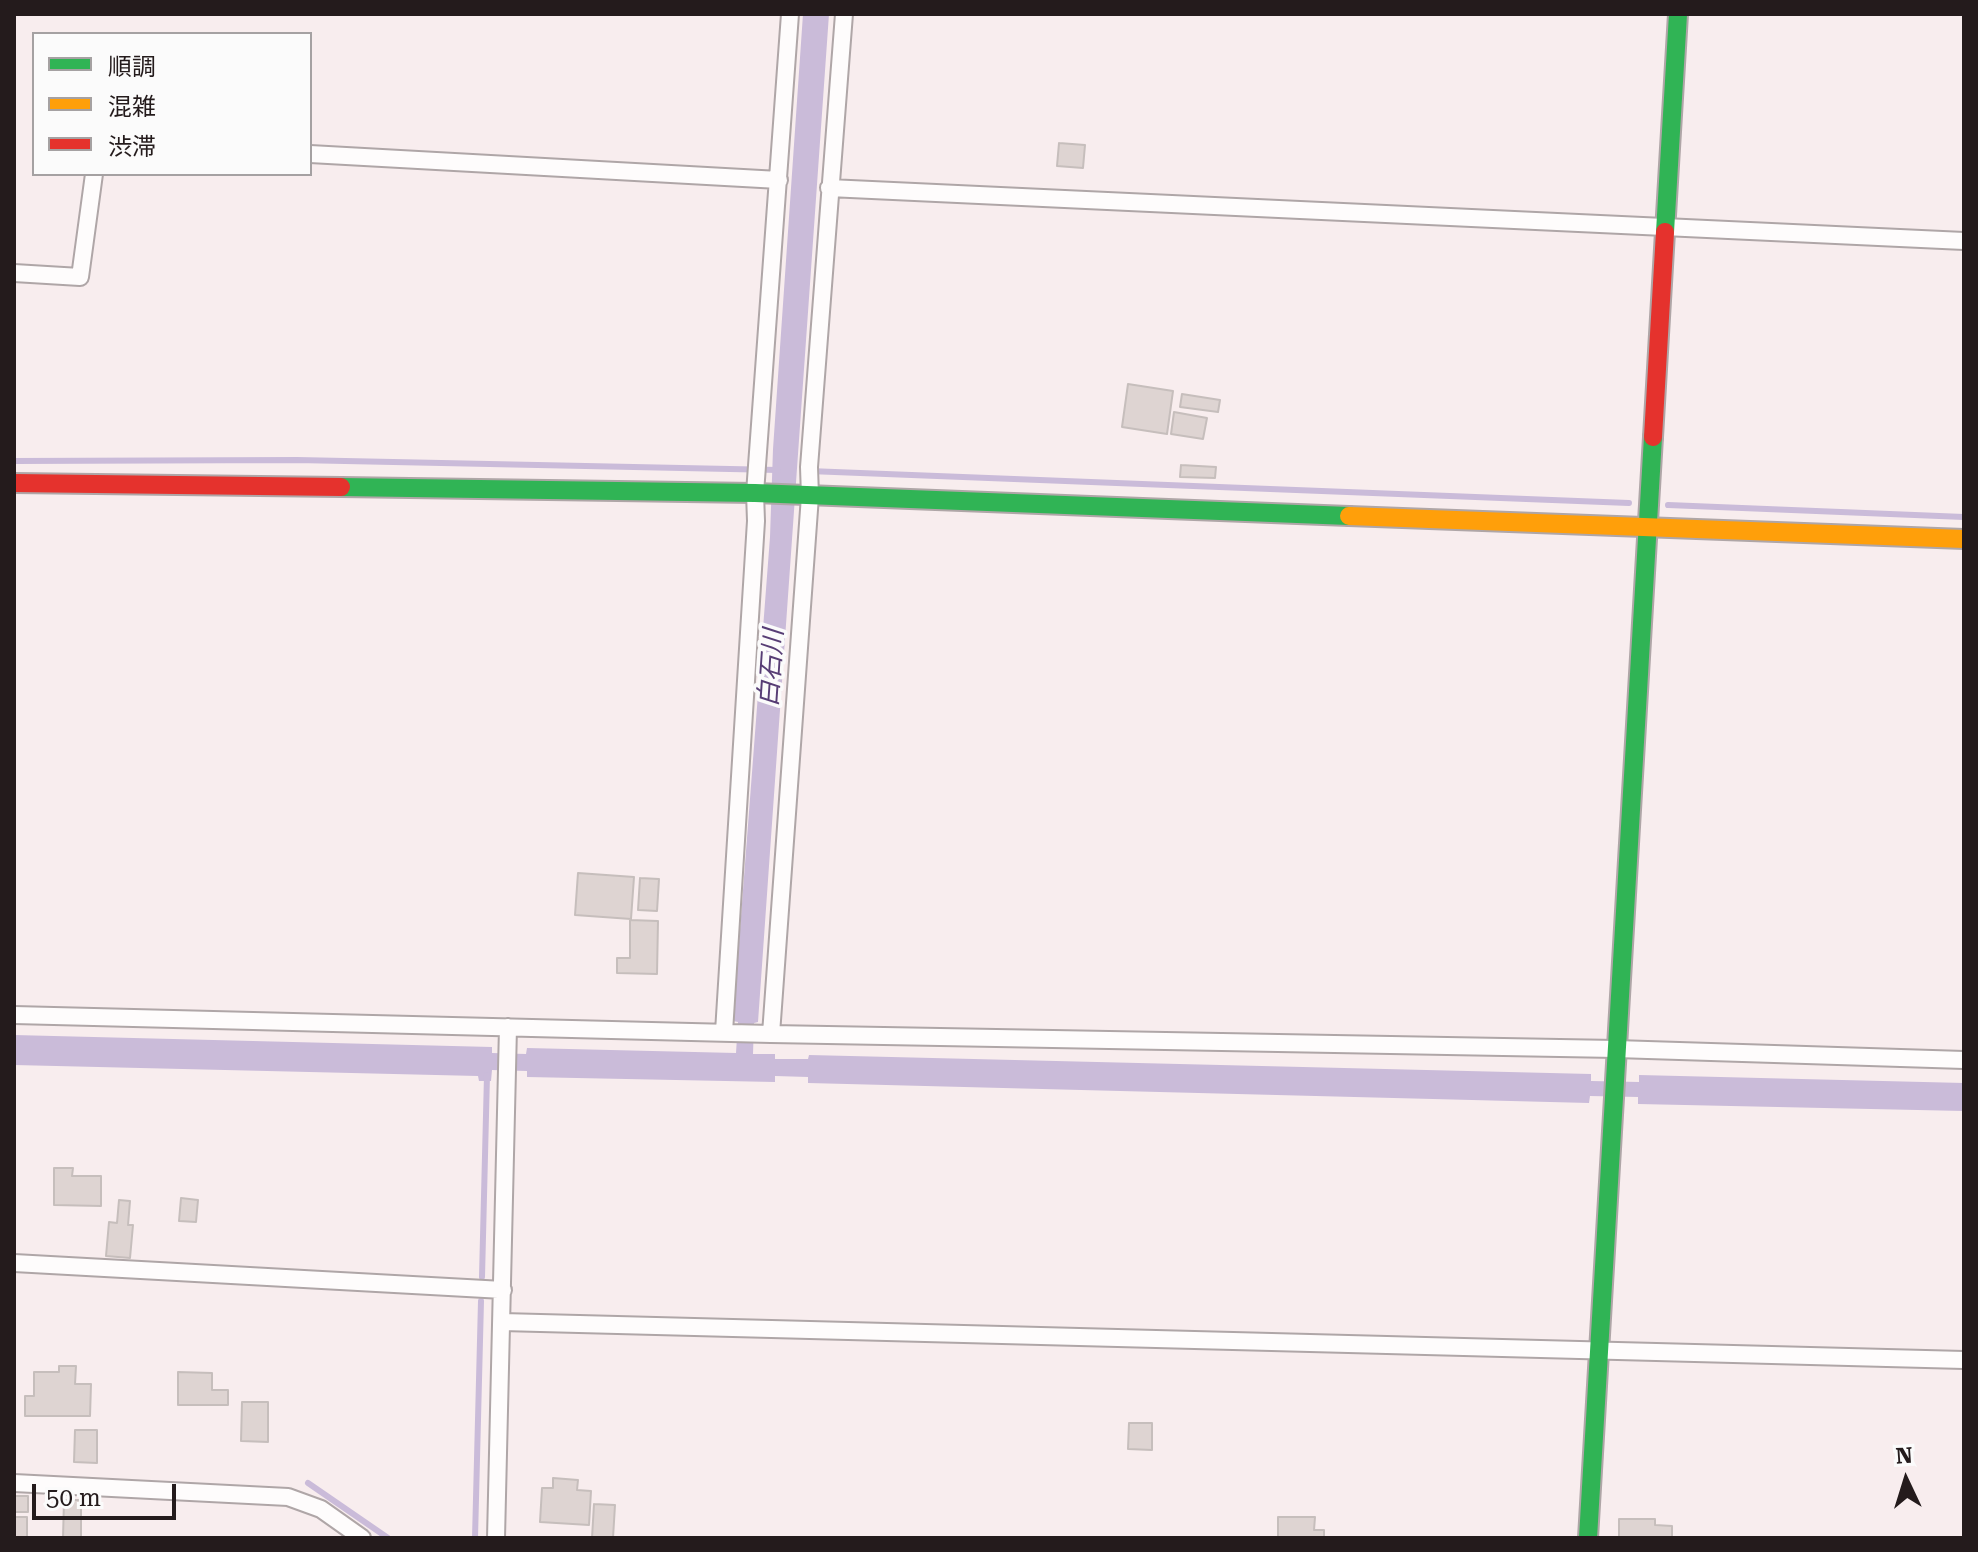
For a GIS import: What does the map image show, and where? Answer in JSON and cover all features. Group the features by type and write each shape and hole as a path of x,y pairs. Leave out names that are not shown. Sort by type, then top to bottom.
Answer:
{"street":[{"path":"728,1032 758,481 790,14"},
{"path":"765,1033 844,14"},
{"path":"1588,1538 1678,14"},
{"path":"312,154 779,180"},
{"path":"14,273 80,277 94,176"},
{"path":"829,188 1964,241"},
{"path":"14,483 758,481 807,496 1964,539"},
{"path":"14,1015 1616,1049 1964,1060"},
{"path":"496,1538 508,1027"},
{"path":"14,1263 503,1290"},
{"path":"502,1322 1964,1360"},
{"path":"14,1483 288,1497 321,1509 362,1538"}],"water":[{"name":"白石川","path":"803,14 829,14 758,1022 754,1023 753,1054 775,1054 775,1059 808,1059 809,1055 1591,1074 1591,1081 1639,1082 1639,1075 1964,1083 1964,1111 1638,1104 1638,1097 1590,1096 1589,1103 808,1083 808,1077 775,1076 775,1082 527,1077 527,1071 492,1070 491,1081 479,1081 478,1076 14,1065 14,1035 492,1047 492,1053 526,1054 527,1048 736,1053 738,1022 733,1021 770,537 773,449"}],"building":[{"path":"1059,143 1085,145 1083,168 1057,166"},
{"path":"1128,384 1173,391 1167,434 1122,427"},
{"path":"1182,394 1220,400 1218,412 1180,407"},
{"path":"1174,412 1207,418 1203,439 1171,434"},
{"path":"1181,465 1216,467 1215,478 1180,477"},
{"path":"578,873 634,877 631,919 575,915"},
{"path":"640,878 659,879 657,911 638,910"},
{"path":"630,920 658,921 657,974 617,973 617,958 630,958"},
{"path":"54,1168 73,1168 72,1176 101,1176 101,1206 54,1205"},
{"path":"181,1198 198,1200 196,1222 179,1221"},
{"path":"119,1200 130,1201 128,1225 133,1225 130,1258 106,1256 109,1222 117,1223"},
{"path":"59,1366 76,1366 75,1384 91,1384 90,1416 25,1416 25,1396 34,1396 34,1372 59,1372"},
{"path":"178,1372 212,1373 212,1390 228,1390 228,1405 178,1405"},
{"path":"242,1402 268,1402 268,1442 241,1441"},
{"path":"1129,1423 1152,1423 1152,1450 1128,1449"},
{"path":"75,1430 97,1430 97,1463 74,1462"},
{"path":"553,1478 578,1480 577,1490 591,1491 589,1525 540,1522 542,1488 553,1488"},
{"path":"14,1496 28,1496 28,1512 14,1512"},
{"path":"64,1500 81,1500 81,1538 63,1538"},
{"path":"594,1504 615,1505 613,1538 592,1538"},
{"path":"14,1517 27,1517 27,1538 14,1538"},
{"path":"1278,1517 1315,1517 1314,1530 1324,1530 1324,1538 1278,1538"},
{"path":"1619,1519 1655,1519 1655,1525 1672,1526 1672,1538 1619,1538"}],"waterway":[{"path":"14,461 297,460 778,470"},
{"path":"809,471 1629,503"},
{"path":"1668,505 1964,517"},
{"path":"482,1277 487,1075"},
{"path":"475,1538 481,1301"},
{"path":"308,1483 388,1538"}],"traffic: fast":[{"path":"1665,232 1678,14"},
{"path":"1588,1538 1653,437"},
{"path":"341,487 755,493 1349,516"}],"traffic: slow":[{"path":"1349,516 1964,539"}],"traffic: jam":[{"path":"1653,437 1665,232"},
{"path":"14,483 341,487"}]}
